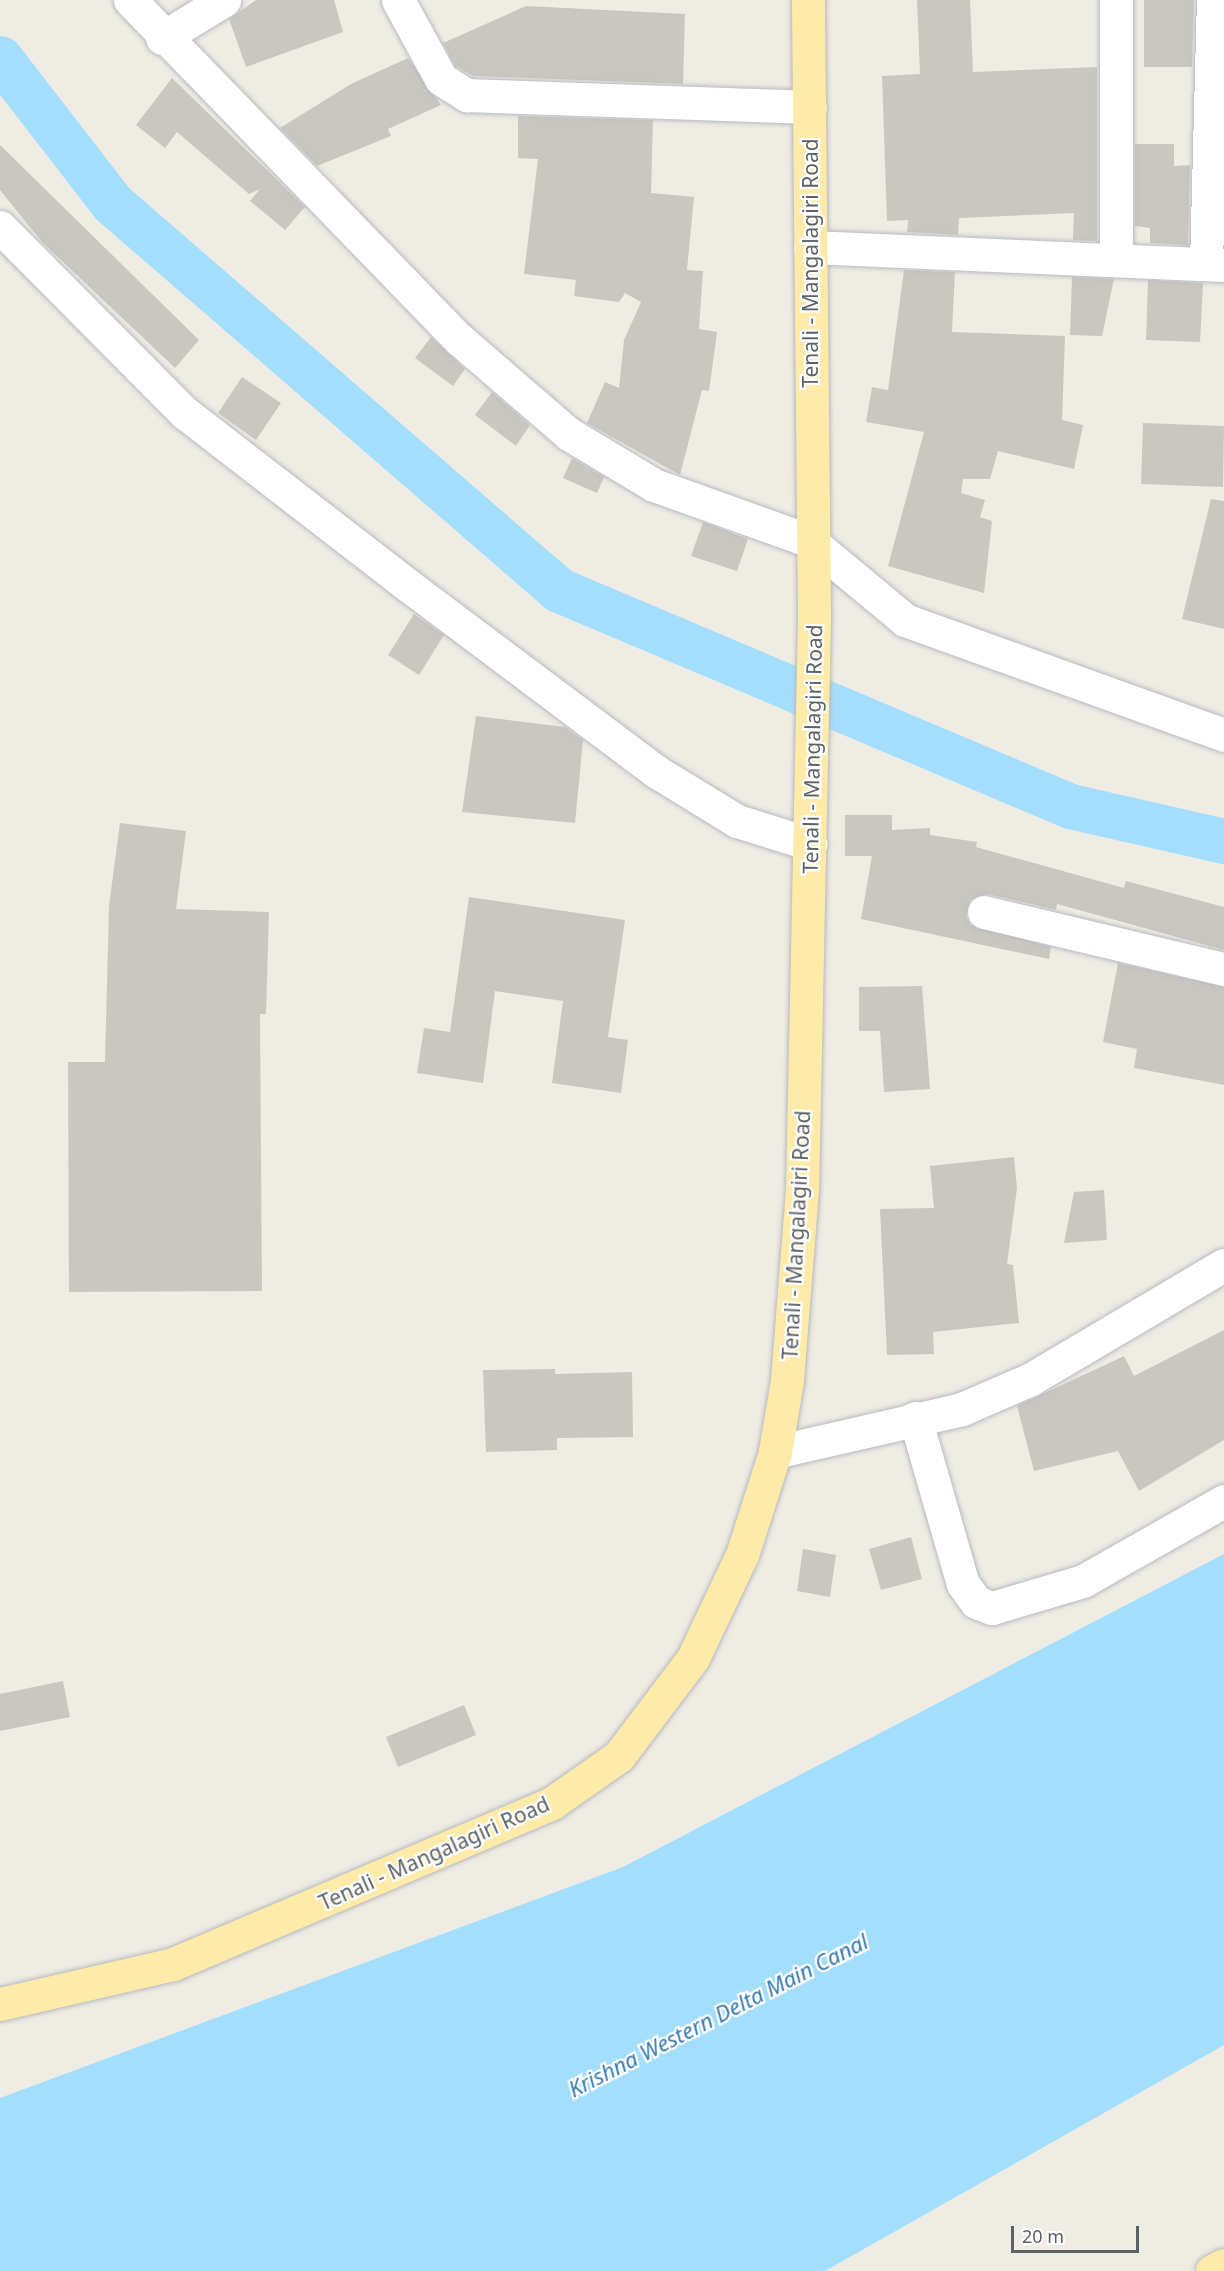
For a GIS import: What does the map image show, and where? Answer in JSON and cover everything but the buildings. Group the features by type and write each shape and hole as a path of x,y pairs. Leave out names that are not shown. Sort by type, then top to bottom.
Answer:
{"main road":[{"name":"Tenali - Mangalagiri Road","path":"0,2004 173,1964 552,1803 609,1763 693,1658 742,1556 775,1452 787,1380 802,1191 812,834 814,616 810,541 808,0"},
{"path":"1212,2271 1224,2265"}],"street":[{"path":"130,0 162,38 460,340 568,434 654,485 810,541 905,620 1224,735"},
{"path":"162,38 224,0"},
{"path":"398,0 441,79 467,95 810,107"},
{"path":"1116,0 1116,260"},
{"path":"810,247 1215,264 1214,0"},
{"path":"0,227 161,392 409,586 657,772 737,821 812,834"},
{"path":"984,912 1224,969"},
{"path":"775,1452 962,1409 1031,1379 1224,1265"},
{"path":"915,1418 963,1584 976,1602 992,1608 1083,1581 1224,1501"}],"water":[{"name":"Krishna Western Delta Main Canal","path":"1224,1554 1224,2045 825,2271 0,2271 0,2098 623,1867"}],"waterway":[{"path":"0,58 112,203 559,590 1070,806 1224,841"}]}
